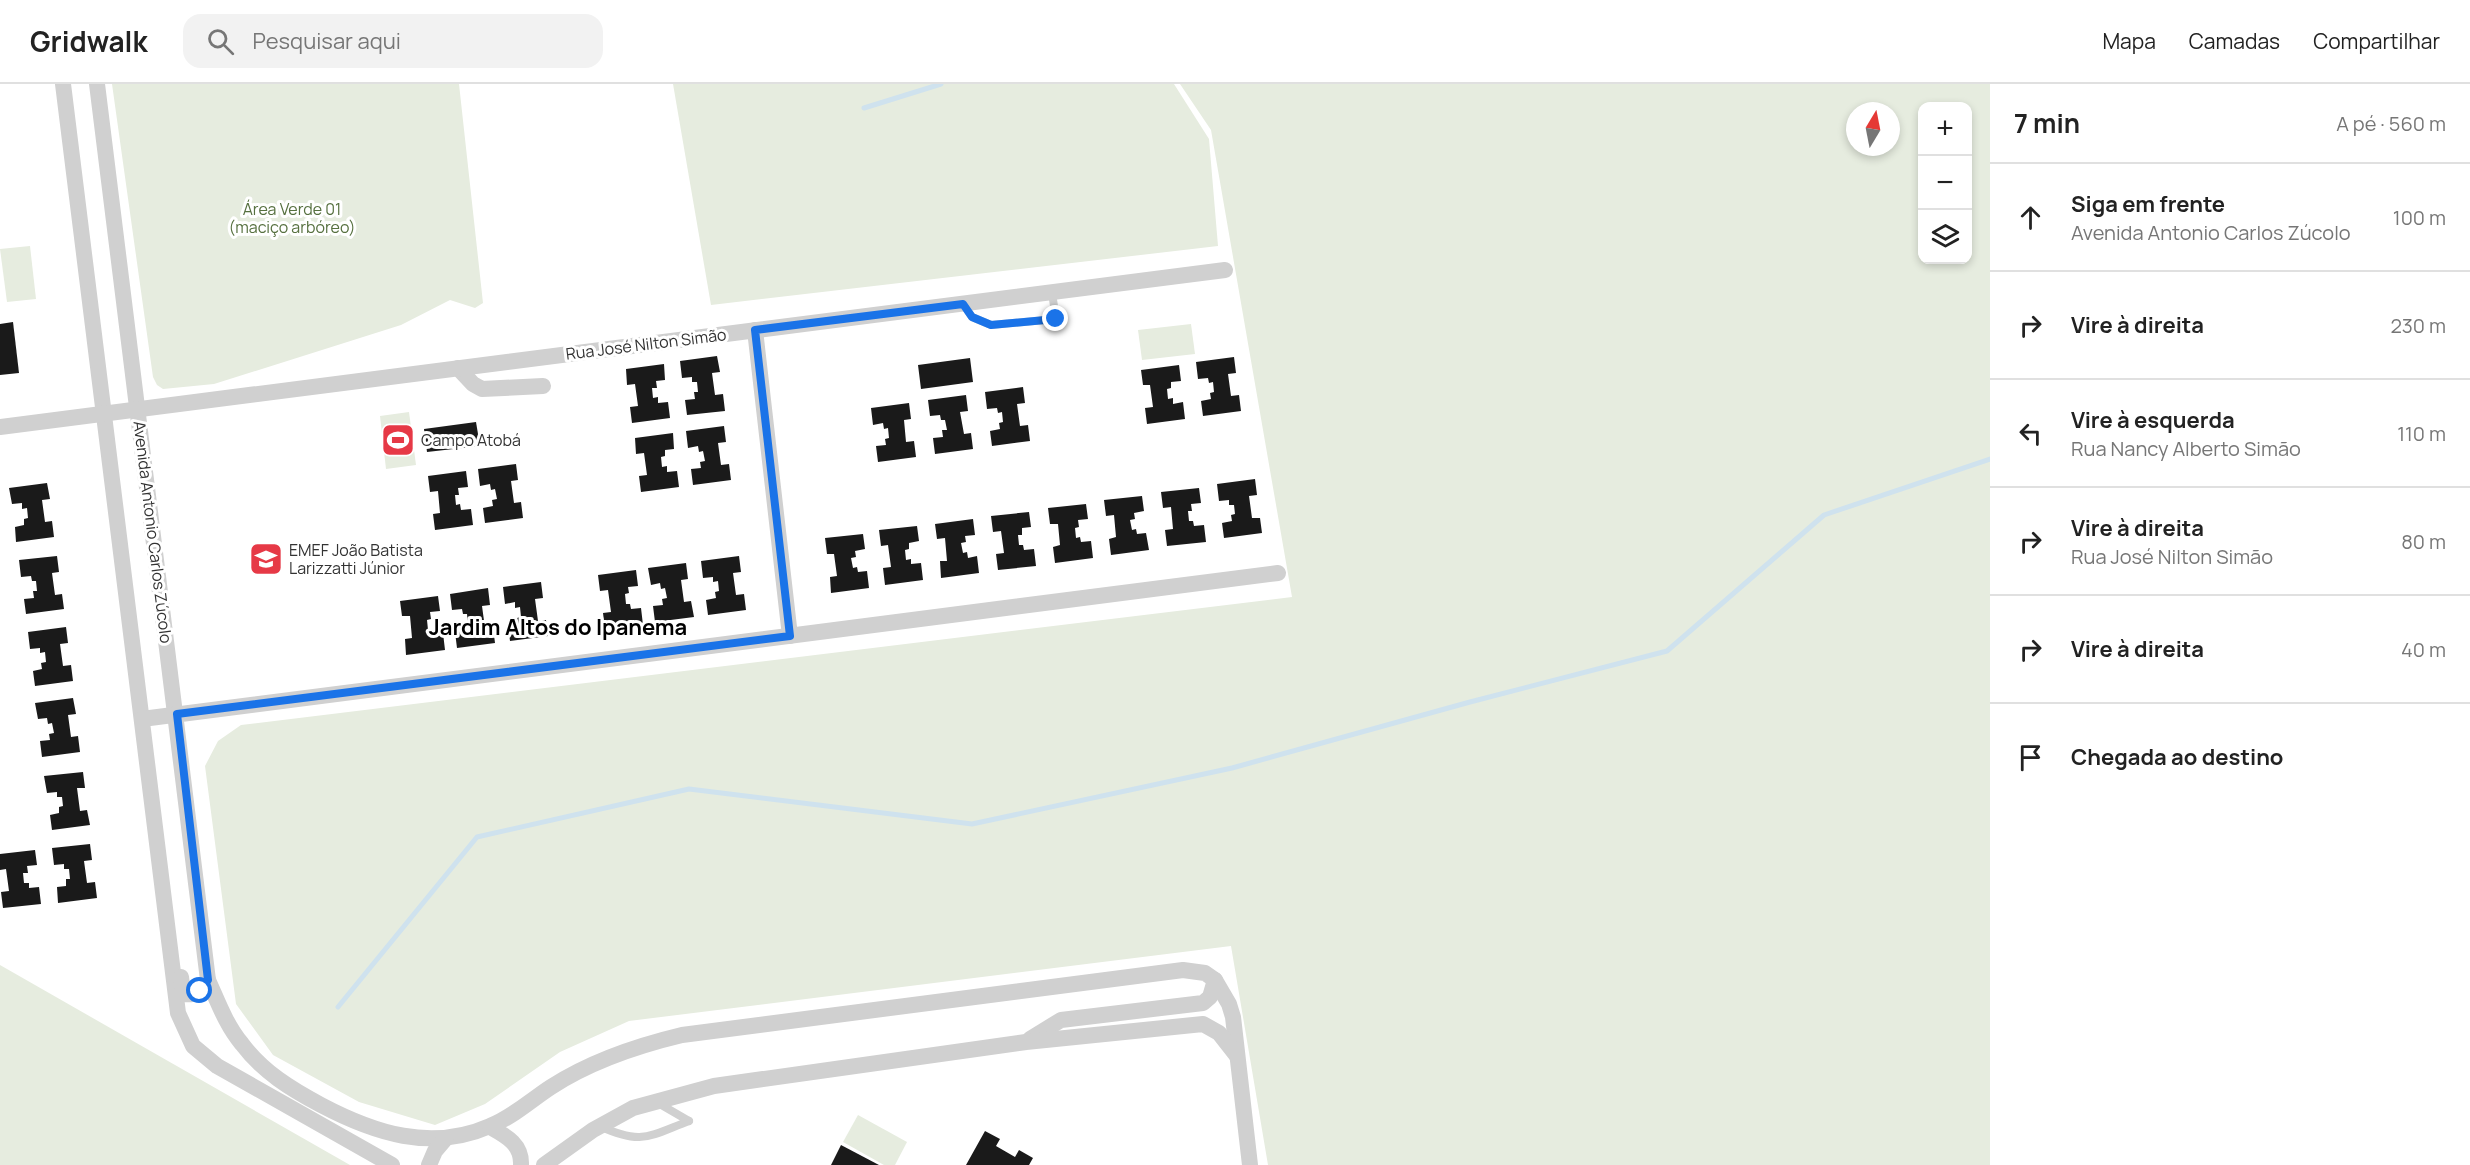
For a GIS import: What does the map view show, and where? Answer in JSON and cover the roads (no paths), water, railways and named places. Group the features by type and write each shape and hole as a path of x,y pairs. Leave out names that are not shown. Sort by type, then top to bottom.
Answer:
{"street":[{"name":"Avenida Antonio Carlos Zúcolo","path":"63,84 178,1013 194,1046 217,1066 392,1165"},
{"name":"Avenida Antonio Carlos Zúcolo","path":"97,84 177,714 208,980 231,1031 258,1063 280,1081 352,1121 388,1134 422,1139 446,1138 490,1127 553,1086 600,1060 629,1049 682,1035 1183,970 1205,973 1215,980"},
{"name":"Rua José Nilton Simão","path":"0,427 1225,270"},
{"path":"755,330 790,636"},
{"path":"458,368 473,384 482,389 543,386"},
{"path":"142,719 1278,573"},
{"name":"Avenida Antonio Carlos Zúcolo","path":"158,847 167,861 183,994 195,994 208,980"},
{"path":"1026,1042 1061,1020 1203,1003 1210,997 1215,980"},
{"path":"1215,980 1233,1017 1250,1165"},
{"path":"544,1165 599,1126 653,1101 714,1086 1026,1042 1203,1024 1219,1033 1237,1056"},
{"path":"490,1127 514,1143 519,1150 521,1165"},
{"path":"429,1165 435,1150 446,1138"}],"lane":[{"path":"963,304 972,317 991,325 1056,319 1052,292"},
{"path":"599,1126 623,1137 644,1138 688,1121 653,1101"}],"waterway":[{"path":"864,108 941,84"},
{"path":"338,1007 477,837 689,789 972,824 1232,768 1470,702 1667,651 1824,515 1990,459"}],"place":[{"name":"Campo Atobá","path":"398,440"},
{"name":"EMEF João Batista Larizzatti Júnior","path":"266,559"}],"district":[{"name":"Jardim Altos do Ipanema","path":"558,627"}],"park label":[{"name":"Área Verde 01 (maciço arbóreo)","path":"292,218"}]}
